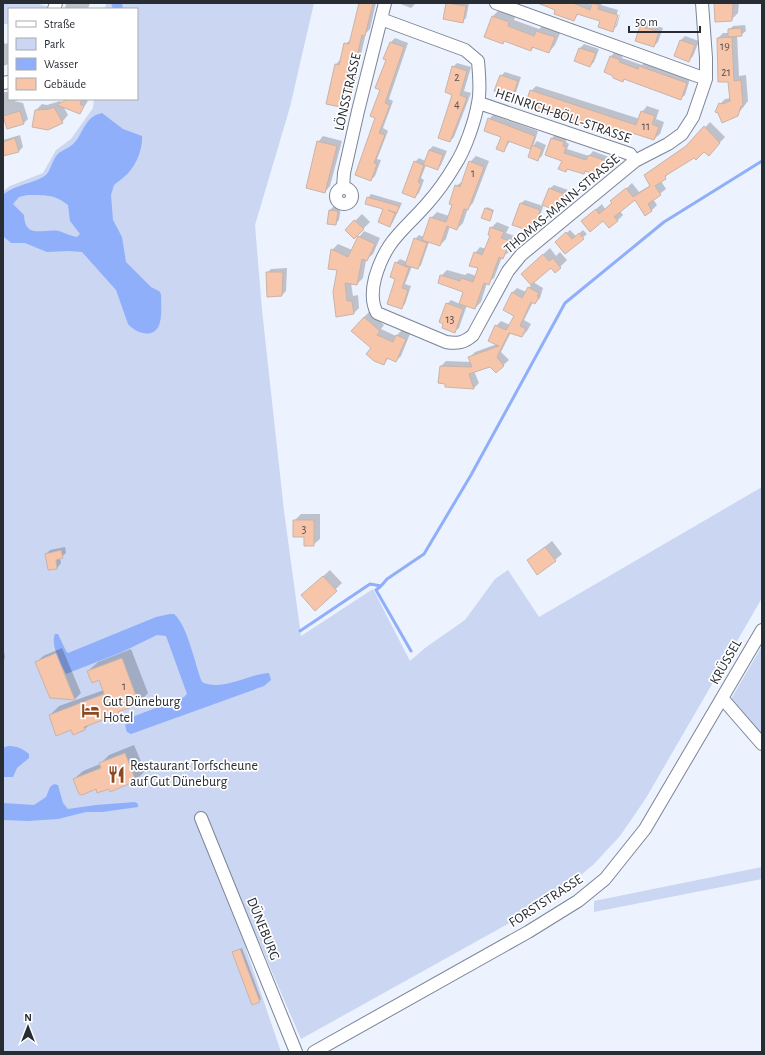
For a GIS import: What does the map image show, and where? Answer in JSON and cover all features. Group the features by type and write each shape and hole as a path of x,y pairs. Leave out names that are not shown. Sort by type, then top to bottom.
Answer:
{"street":[{"name":"LÖNSSTRASSE","path":"343,188 344,172 385,3"},
{"path":"496,3 706,79"},
{"name":"THOMAS-MANN-STRASSE","path":"381,19 460,48 478,60 478,103 467,139 455,165 427,204 397,233 386,248 374,282 372,300 378,313 446,342 455,344 465,342 473,335 508,271 521,255 635,161 668,144 682,134 693,117 706,79 702,3"},
{"name":"HEINRICH-BÖLL-STRASSE","path":"478,103 630,154 635,161"},
{"name":"KRÜSSEL","path":"762,630 722,698 762,744"},
{"name":"FORSTSTRASSE","path":"314,1052 528,932 578,901 605,878 622,860 645,829 722,698"},
{"name":"DÜNEBURG","path":"201,818 296,1052"}],"green space":[{"path":"3,3 36,3 52,8 8,8 8,24 3,24"},
{"path":"106,3 314,3 290,107 255,225 262,310 284,511 301,636 373,589 410,661 425,648 465,620 495,579 508,570 539,617 762,487 762,598 646,798 620,836 594,864 551,900 301,1039 260,944 246,949 281,1052 3,1052 3,191 10,186 43,173 56,150 71,139 93,108 94,100 138,100 138,8 105,8"},
{"path":"762,646 762,736 731,699"},
{"path":"762,867 762,879 594,912 594,901"}],"water":[{"path":"111,3 122,3 123,8 113,8"},
{"path":"102,113 123,129 142,136 140,153 135,164 123,178 114,185 111,195 113,220 122,237 126,262 151,287 159,291 161,294 161,312 158,328 146,334 132,328 128,324 116,290 82,252 47,252 25,243 11,243 3,236 3,195 14,188 38,180 47,174 57,155 76,141 87,122 96,115","holes":["27,195 43,195 63,201 68,205 70,221 80,234 77,237 59,231 36,231 28,228 25,223 24,215 13,204 19,197"]},
{"path":"174,614 183,627 191,646 202,682 210,685 226,684 269,673 271,680 264,686 131,734 127,732 126,729 127,719 184,697 187,694 166,636 157,635 122,652 66,674 55,649 55,634 58,634 68,653 156,617"},
{"path":"8,746 24,750 29,754 29,758 17,768 13,777 3,777 3,748"},
{"path":"54,784 58,785 63,803 68,809 135,802 138,804 138,807 102,812 86,812 58,819 28,821 3,820 3,803 34,805 46,797 50,787"}],"building":[{"path":"359,3 373,3 365,36 362,35 345,108 326,104 335,64 339,65 344,43 349,44"},
{"path":"446,3 466,6 463,23 443,19"},
{"path":"538,3 573,3 590,10 592,3 599,5 598,9 618,15 613,32 598,27 600,21 577,14 574,21 554,14 555,10"},
{"path":"714,3 733,3 732,21 715,22"},
{"path":"492,16 509,22 508,26 534,36 536,31 555,37 549,53 532,47 531,51 504,41 503,44 484,37"},
{"path":"640,26 659,32 654,47 635,41"},
{"path":"741,28 742,36 728,37 728,29"},
{"path":"732,37 734,81 741,80 743,107 741,106 738,116 722,123 718,113 715,112 719,103 722,104 730,101 728,82 718,82 717,38"},
{"path":"680,40 695,45 689,62 674,56"},
{"path":"390,42 404,47 385,103 390,105 379,133 385,135 374,163 377,164 371,181 355,175 375,118 370,116 380,90 375,88 386,60 383,59"},
{"path":"579,48 596,53 590,67 574,61"},
{"path":"610,56 620,60 619,62 638,69 639,66 687,83 681,100 624,79 623,82 613,78 613,76 604,72"},
{"path":"452,66 467,71 460,95 467,98 450,142 438,138 452,95 445,92"},
{"path":"500,75 518,81 512,98 494,91"},
{"path":"530,90 636,125 641,111 655,116 652,124 659,127 654,140 629,132 626,141 525,105"},
{"path":"65,100 82,100 80,104 84,106 80,114 57,105"},
{"path":"54,107 63,123 48,130 32,127 35,110"},
{"path":"20,111 24,124 7,129 3,116"},
{"path":"488,118 535,136 530,149 508,141 504,152 496,149 501,137 484,131"},
{"path":"704,126 720,143 709,156 704,152 696,160 694,158 665,176 666,179 655,186 661,195 648,204 652,211 645,216 635,200 614,217 618,221 609,228 603,221 590,232 581,221 596,209 599,214 612,203 610,201 626,188 633,197 650,186 644,175 686,146"},
{"path":"15,138 19,152 3,156 3,142"},
{"path":"551,138 564,142 563,146 566,147 564,153 586,160 589,155 606,161 600,176 585,171 584,174 567,169 566,172 558,169 562,161 545,155"},
{"path":"317,141 337,146 325,193 306,188"},
{"path":"532,145 542,149 538,161 528,157"},
{"path":"429,150 443,155 438,170 424,165 418,182 421,184 415,198 402,193 414,161 423,165"},
{"path":"469,161 484,167 468,210 464,209 457,230 447,226 440,246 422,240 430,217 446,222 452,205 449,204 455,185 460,187"},
{"path":"549,188 564,194 558,211 542,205"},
{"path":"367,197 399,206 397,213 388,210 395,213 390,227 378,222 383,209 365,204"},
{"path":"520,203 540,210 533,232 512,225"},
{"path":"485,208 493,211 490,221 481,218"},
{"path":"329,210 338,211 336,225 327,224"},
{"path":"354,220 364,229 354,239 345,230"},
{"path":"490,227 504,232 501,238 510,241 503,259 499,257 489,285 484,283 475,309 459,304 463,292 438,283 440,275 460,281 461,278 473,282 478,268 469,266 474,252 482,255 490,236 488,235"},
{"path":"566,232 572,239 579,233 584,239 565,254 555,242"},
{"path":"358,236 375,244 367,261 362,259 357,285 345,283 347,301 352,301 354,314 336,317 333,292 337,270 328,269 331,249 348,257"},
{"path":"414,238 427,243 418,269 405,265"},
{"path":"543,254 549,261 553,258 561,268 555,273 551,268 531,285 521,274"},
{"path":"395,262 409,268 402,288 408,290 402,309 387,304 395,279 390,277"},
{"path":"266,272 283,272 282,296 267,297"},
{"path":"528,287 539,293 537,296 539,297 535,304 531,302 520,326 526,329 522,337 509,333 497,357 504,366 496,373 490,367 469,374 474,389 445,387 445,384 438,383 440,366 472,367 468,357 499,346 488,341 495,325 506,330 514,316 503,310 512,292 522,298"},
{"path":"446,303 463,309 455,333 442,328 443,324 439,322"},
{"path":"364,317 380,331 377,335 393,342 396,335 406,339 396,362 387,358 384,365 374,361 366,354 371,348 351,331"},
{"path":"293,520 314,520 314,546 304,546 304,537 293,537"},
{"path":"545,547 556,561 537,575 527,560"},
{"path":"61,550 63,558 56,560 57,569 48,570 45,554"},
{"path":"323,576 337,591 315,611 301,595"},
{"path":"56,653 75,700 50,698 35,662"},
{"path":"122,658 139,704 118,712 119,714 84,727 85,730 73,735 71,730 56,736 49,715 104,694 99,680 92,683 87,671"},
{"name":"Restaurant Torfscheune auf Gut Düneburg","path":"125,753 136,781 110,792 109,789 97,793 96,789 82,795 79,794 73,779 101,768 99,763"},
{"path":"240,949 260,1002 252,1005 232,952"}],"waterway":[{"path":"300,631 370,584 381,586 387,579 424,554 471,475 565,303 664,222 762,161"},
{"path":"381,586 376,590 411,651"}],"place":[{"name":"Gut Düneburg Hotel","path":"90,710"},
{"name":"Restaurant Torfscheune auf Gut Düneburg","path":"117,774"}]}
